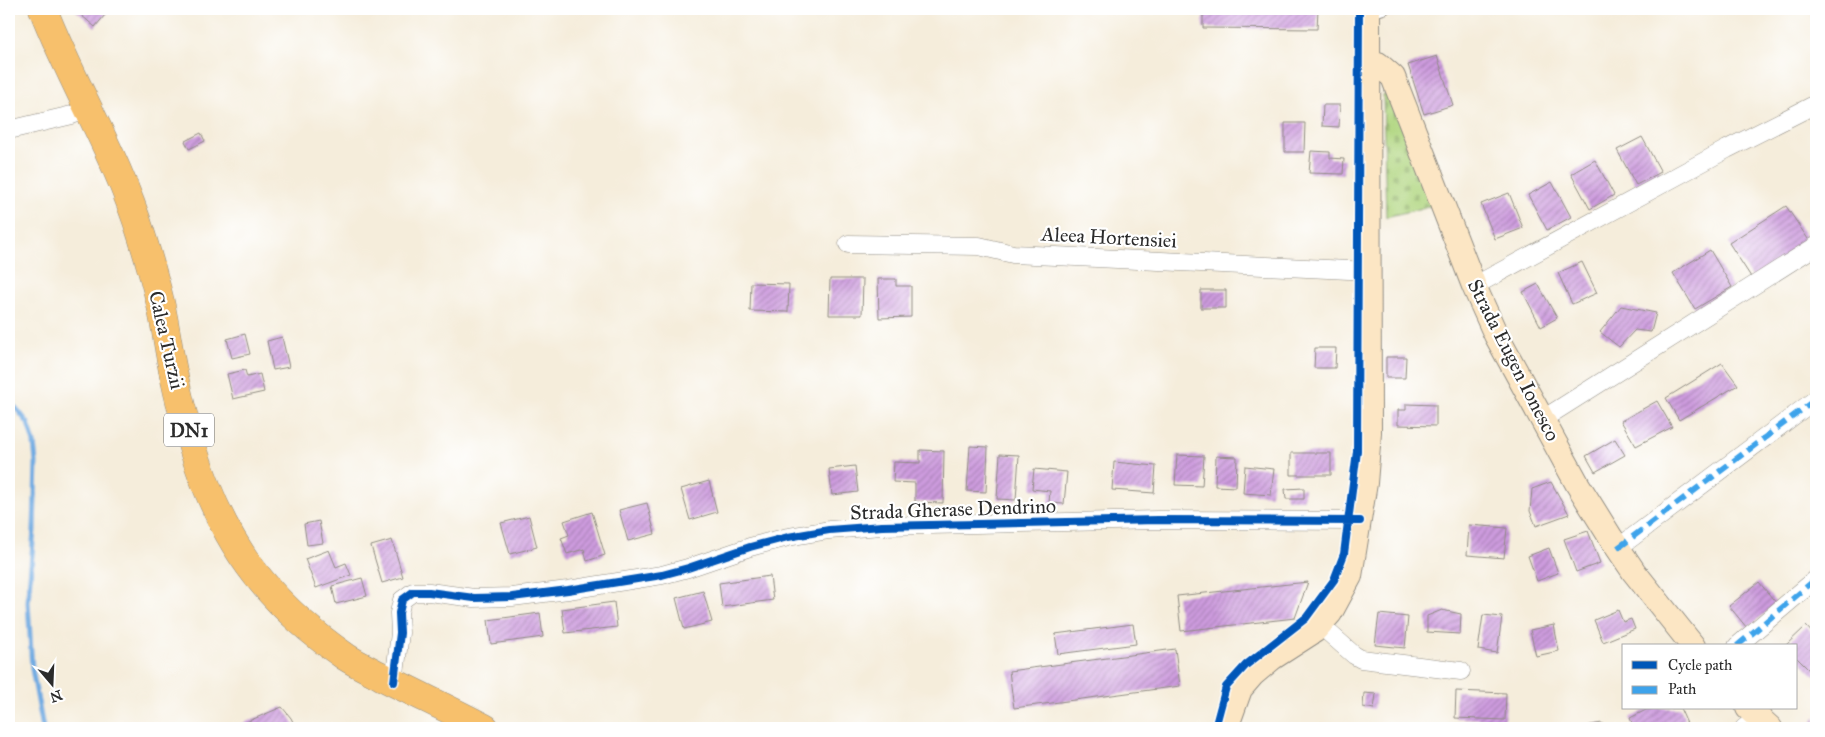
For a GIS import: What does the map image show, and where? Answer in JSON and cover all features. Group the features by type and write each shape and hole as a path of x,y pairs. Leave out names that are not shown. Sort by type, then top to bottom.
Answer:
{"main road":[{"name":"Calea Turzii","path":"36,9 55,40 116,165 142,236 161,306 175,378 193,447 206,485 222,522 242,555 263,584 306,626 348,658 485,728"},
{"name":"Calea Turzii","path":"43,9 55,40"},
{"path":"1226,728 1240,689 1253,674 1272,658 1297,644 1330,613 1350,576 1360,521 1369,433 1368,62 1374,11"},
{"name":"Strada Eugen Ionesco","path":"1368,62 1378,64 1393,77 1474,286 1496,334 1546,417 1578,485 1634,572 1691,644"}],"street":[{"path":"1474,286 1727,149 1816,104"},
{"path":"9,130 72,116 89,108"},
{"name":"Aleea Hortensiei","path":"848,244 979,246 1013,254 1370,272"},
{"path":"1546,417 1816,246"},
{"path":"1546,417 1579,404 1730,314"},
{"path":"1618,548 1816,398"},
{"name":"Strada Gherase Dendrino","path":"394,682 400,633 399,613 402,600 412,592 429,592 474,598 512,597 568,590 662,575 788,537 829,530 882,526 1158,520 1360,521"},
{"path":"1739,644 1816,580"},
{"path":"1319,624 1361,659 1461,671"}],"green space":[{"path":"1383,95 1396,96 1434,205 1386,217"}],"building":[{"path":"74,9 110,9 95,27"},
{"path":"1203,9 1318,9 1317,29 1203,28"},
{"path":"1437,56 1453,105 1424,114 1408,65"},
{"path":"1323,105 1340,105 1339,127 1322,126"},
{"path":"1285,123 1305,123 1304,152 1285,152"},
{"path":"201,133 205,141 189,149 185,141"},
{"path":"1642,137 1661,172 1636,185 1617,150"},
{"path":"1311,151 1330,152 1330,158 1344,159 1343,174 1309,173"},
{"path":"1595,160 1614,195 1590,209 1571,174"},
{"path":"1552,182 1571,217 1547,230 1528,195"},
{"path":"1509,193 1523,228 1495,239 1481,204"},
{"path":"1786,206 1810,242 1753,280 1729,243"},
{"path":"1710,250 1732,287 1695,309 1673,273"},
{"path":"1582,262 1597,293 1572,304 1558,273"},
{"path":"830,279 863,279 862,315 829,315"},
{"path":"878,279 896,279 896,286 911,286 911,317 879,318"},
{"path":"751,283 789,284 788,312 750,311"},
{"path":"1538,284 1557,318 1541,327 1523,292"},
{"path":"1201,290 1226,290 1226,308 1201,308"},
{"path":"1621,306 1656,313 1651,332 1635,330 1619,347 1600,332"},
{"path":"245,334 250,354 232,358 227,339"},
{"path":"282,337 289,367 273,370 267,341"},
{"path":"1315,348 1336,348 1335,368 1314,368"},
{"path":"1386,357 1406,357 1405,378 1386,378"},
{"path":"1722,363 1738,385 1679,420 1666,398"},
{"path":"245,370 247,377 260,374 264,392 233,399 227,374"},
{"path":"1657,401 1672,427 1636,446 1621,421"},
{"path":"1406,404 1436,405 1436,426 1398,425 1398,410 1406,410"},
{"path":"1615,439 1625,455 1595,472 1586,456"},
{"path":"970,446 988,447 986,492 967,491"},
{"path":"920,450 944,451 943,503 915,502 915,483 893,482 894,462 920,463"},
{"path":"1291,453 1331,453 1331,475 1291,475"},
{"path":"1000,454 1019,455 1016,500 997,499"},
{"path":"1177,455 1204,456 1202,486 1175,485"},
{"path":"1216,456 1237,457 1236,487 1215,486"},
{"path":"1114,462 1156,466 1154,493 1112,490"},
{"path":"855,466 858,492 832,495 829,469"},
{"path":"1245,466 1274,469 1271,495 1243,493"},
{"path":"1034,469 1067,472 1064,504 1049,503 1050,491 1032,489"},
{"path":"709,481 717,512 690,520 681,489"},
{"path":"1551,482 1569,514 1536,526 1530,511 1532,489"},
{"path":"1304,488 1304,499 1286,499 1285,489"},
{"path":"647,503 655,534 628,541 619,510"},
{"path":"592,512 605,555 587,561 584,549 567,554 561,538 569,535 564,521"},
{"path":"529,516 537,547 510,554 501,523"},
{"path":"319,521 323,543 307,545 304,524"},
{"path":"1469,525 1507,528 1504,558 1467,555"},
{"path":"1588,531 1600,563 1576,572 1564,539"},
{"path":"392,540 403,577 382,583 371,546"},
{"path":"1549,548 1558,573 1537,581 1528,556"},
{"path":"329,550 336,567 346,563 351,575 316,588 305,559"},
{"path":"770,576 773,600 722,607 719,583"},
{"path":"362,578 367,596 336,604 332,586"},
{"path":"1308,582 1295,618 1181,631 1177,596"},
{"path":"1759,582 1777,604 1747,628 1729,606"},
{"path":"703,591 712,622 684,629 676,598"},
{"path":"614,602 617,627 565,633 562,609"},
{"path":"1442,610 1461,614 1460,634 1427,632 1427,616"},
{"path":"1618,610 1623,622 1631,619 1635,629 1603,642 1594,620"},
{"path":"540,613 543,637 491,644 488,620"},
{"path":"1379,614 1408,617 1405,648 1375,645"},
{"path":"1483,615 1502,617 1497,653 1478,650"},
{"path":"1133,624 1136,644 1058,654 1055,634"},
{"path":"1554,625 1559,651 1536,656 1530,630"},
{"path":"1806,626 1816,637 1816,677 1798,659 1798,644 1787,644"},
{"path":"1175,649 1180,686 1014,708 1009,671"},
{"path":"1456,691 1506,693 1505,720 1455,718"},
{"path":"1364,693 1376,694 1374,709 1363,707"},
{"path":"282,707 296,728 232,728"},
{"path":"1646,710 1681,710 1689,728 1634,728 1630,718"},
{"path":"1816,716 1816,728 1815,728 1810,725"},
{"path":"1602,723 1603,728 1580,728 1580,727"},
{"path":"1295,725 1345,726 1345,728 1294,728"}],"waterway":[{"path":"9,403 16,408 28,423 34,443 36,462 34,530 28,602 32,669 43,728"}],"marked path":[{"path":"1618,548 1816,399"},
{"path":"1739,644 1816,579"}],"cycle path":[{"path":"1215,728 1226,687 1246,665 1306,618 1334,580 1344,554 1357,451 1359,9"},
{"path":"394,682 400,633 399,613 402,600 413,592 429,592 474,598 512,597 568,590 662,575 788,537 829,530 882,526 1158,520 1360,521"}]}
